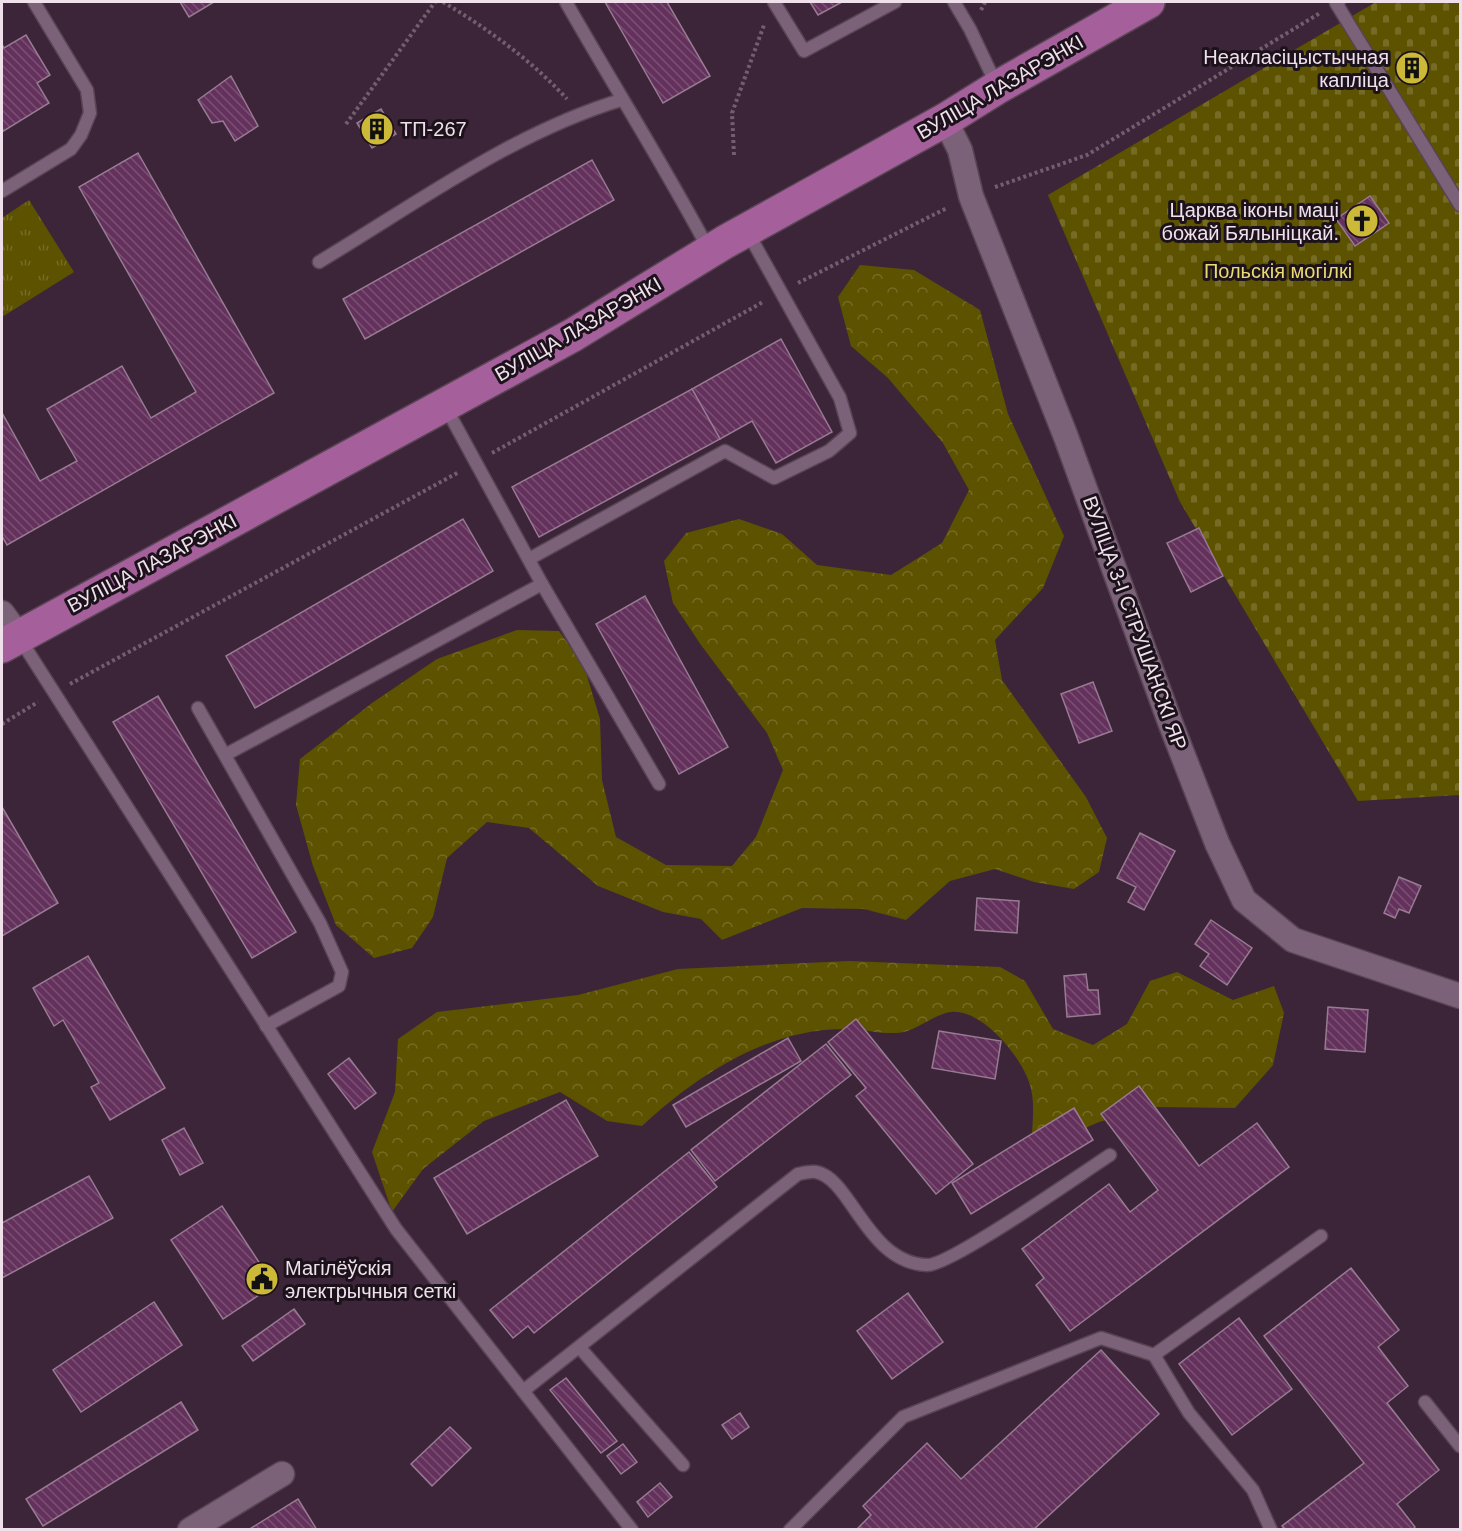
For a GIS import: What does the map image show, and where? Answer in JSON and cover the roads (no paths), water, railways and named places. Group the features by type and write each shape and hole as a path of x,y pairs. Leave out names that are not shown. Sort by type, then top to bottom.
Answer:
{"main road":[{"name":"ВУЛІЦА ЛАЗАРЭНКІ","path":"7,632 573,335 710,251 945,120 998,87 1148,2"}],"street":[{"name":"ВУЛІЦА 3-І СТРУШАНСКІ ЯР","path":"945,120 960,150 971,195 1066,437 1217,843 1244,900 1293,940 1461,996"},
{"path":"190,1530 282,1474"}],"lane":[{"path":"2,191 71,149 81,135 90,113 87,90 34,2"},
{"path":"566,2 621,100 676,188 710,251"},
{"path":"774,2 804,51 895,2"},
{"path":"954,2 998,87"},
{"path":"1337,2 1461,205"},
{"path":"319,262 522,140 580,112 621,100"},
{"path":"528,559 725,451 774,478 829,451 850,433 840,398 783,291 747,231"},
{"path":"445,404 542,584 659,784"},
{"path":"225,754 542,584"},
{"path":"7,632 55,692 396,1229 632,1530"},
{"path":"198,708 320,923 342,972 339,986 266,1026"},
{"path":"523,1390 580,1348 798,1174 817,1172 836,1183 867,1231 902,1259 929,1266 978,1241 1110,1155"},
{"path":"1154,1355 1321,1236"},
{"path":"790,1530 903,1417 1101,1338 1154,1355 1189,1413 1253,1490 1271,1530"},
{"path":"580,1348 683,1465"},
{"path":"1425,1402 1461,1446"}],"place":[{"name":"Неакласіцыстычная капліца","path":"1412,68"},
{"name":"ТП-267","path":"377,129"},
{"name":"Царква іконы маці божай Бялыніцкай.","path":"1362,221"},
{"name":"Магілёўскія электрычныя сеткі","path":"262,1279"}],"park label":[{"name":"Польскія могілкі","path":"1278,271"}]}
